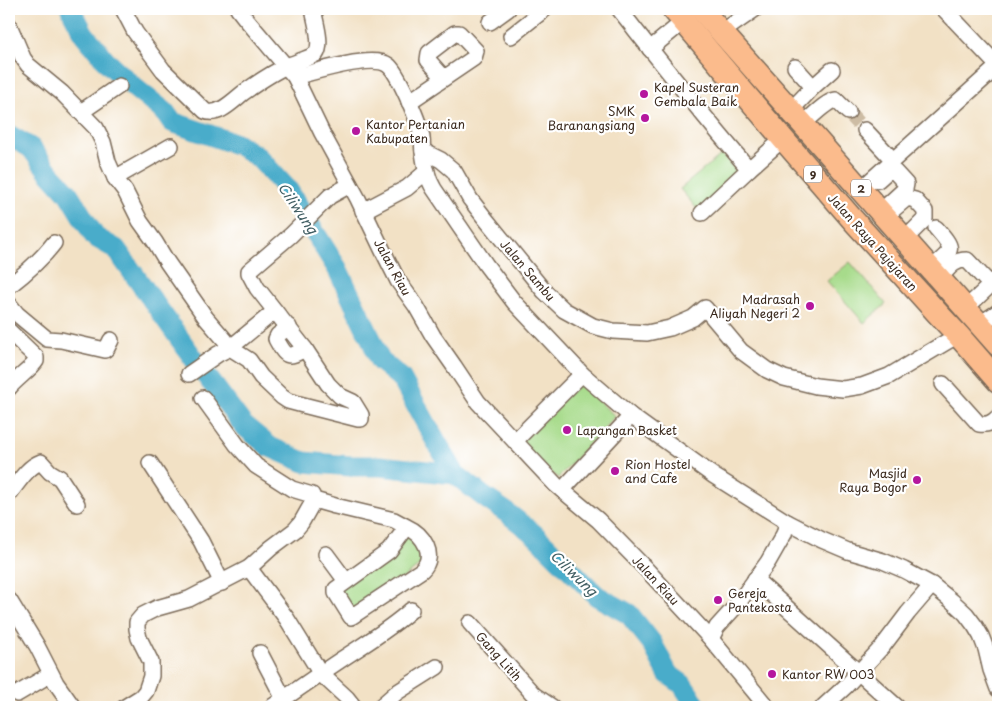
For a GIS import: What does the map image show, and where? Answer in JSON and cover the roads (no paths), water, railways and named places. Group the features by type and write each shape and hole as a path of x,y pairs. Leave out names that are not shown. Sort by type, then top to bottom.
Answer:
{"highway":[{"name":"Jalan Raya Pajajaran","path":"699,16 797,117 936,274 982,321"},
{"name":"Jalan Raya Pajajaran","path":"699,16 783,139 998,381"},
{"path":"941,317 951,319 958,309 982,321 984,333 976,335 971,342 965,342"}],"street":[{"path":"123,9 136,32 163,70 210,113 222,108 263,79 290,72 354,63 376,61 387,64 395,72 422,134 423,152 429,180 502,287 525,316 582,374 631,416 714,476 787,522 848,551 897,567 932,585 952,600 966,614 978,631 986,649 998,689"},
{"name":"Jalan Riau","path":"238,9 290,72 337,158 398,281 478,402 554,483 598,520 711,639 767,707"},
{"path":"290,72 319,51 320,43 313,9"},
{"path":"490,22 508,9"},
{"path":"511,36 545,9"},
{"path":"619,9 749,168"},
{"path":"650,49 699,16 755,9"},
{"path":"863,191 892,160 998,66 944,9"},
{"path":"9,25 23,58 28,65 62,93 96,128 103,142 108,162 115,178 125,191 140,221 167,262 206,318 225,340 224,351"},
{"path":"795,67 813,87"},
{"path":"797,117 813,87 832,70"},
{"path":"409,102 444,78"},
{"path":"80,112 119,86"},
{"path":"797,117 833,100 836,100 848,112"},
{"path":"865,130 892,160"},
{"path":"702,213 749,168 783,139"},
{"path":"115,178 171,146"},
{"name":"Jalan Sambu","path":"423,152 441,160 454,171 470,199 544,291 564,310 594,326 613,331 647,333 670,328 694,318 705,308 741,351 767,370 784,378 816,386 842,389 862,386 889,376 965,342"},
{"path":"363,211 407,188 427,171"},
{"path":"863,191 888,171 895,172 906,184 905,190 883,213"},
{"path":"224,351 249,360 261,377 278,394 288,400 358,419 361,418 353,402 340,396 328,384 305,349 253,282 249,274 249,271 291,235 330,196 350,185"},
{"path":"883,213 907,198 915,200 925,211 925,219 905,238"},
{"path":"936,228 949,242 950,248 936,274"},
{"path":"9,286 44,257 54,243"},
{"path":"936,274 955,262 967,260 992,279 982,321"},
{"path":"9,304 17,314 47,339 61,340 105,350 111,340"},
{"path":"189,374 224,351 275,311"},
{"path":"9,331 36,357 33,365 9,388"},
{"path":"515,441 582,374"},
{"path":"943,384 979,424 986,425 991,423 998,416"},
{"path":"203,398 237,445 256,466 292,489 312,495 314,500 394,520 412,529 424,541 428,551 428,559 422,570 351,617 336,589 389,551 407,527"},
{"path":"562,490 631,416"},
{"path":"9,494 31,467 39,462 60,478 77,504"},
{"path":"150,463 201,541 222,583"},
{"path":"125,707 146,691 152,676 151,662 137,629 137,622 143,615 157,608 190,599 249,568 295,530 314,500"},
{"path":"711,639 717,627 747,592 768,562 784,534 787,522"},
{"path":"326,554 346,581"},
{"path":"249,568 287,619 321,674 354,707"},
{"path":"755,579 897,707"},
{"path":"823,707 883,646 932,585"},
{"path":"9,600 37,646 56,683 73,707"},
{"path":"260,653 278,703 400,621 411,610"},
{"name":"Gang Litih","path":"470,623 534,695 552,707"},
{"path":"380,707 396,693 437,667"},
{"path":"17,694 51,674"}],"waterway":[{"name":"Ciliwung","path":"71,9 84,34 108,63 165,112 172,122 239,145 258,157 288,190 337,268 380,361 401,378 455,474 534,534 597,596 629,614 652,643 668,674 682,684 697,707"},
{"name":"Ciliwung","path":"9,135 31,148 68,193 95,237 116,249 243,425 270,447 304,462 350,466 380,466 455,474"}],"tunnel":[{"path":"848,112 865,130"}],"place":[{"name":"Kapel Susteran Gembala Baik","path":"644,94"},
{"name":"SMK Baranangsiang","path":"645,118"},
{"name":"Kantor Pertanian Kabupaten","path":"356,131"},
{"name":"Madrasah Aliyah Negeri 2","path":"810,306"},
{"name":"Lapangan Basket","path":"567,430"},
{"name":"Rion Hostel and Cafe","path":"615,471"},
{"name":"Masjid Raya Bogor","path":"917,480"},
{"name":"Gereja Pantekosta","path":"718,600"},
{"name":"Kantor RW 003","path":"772,674"}]}
